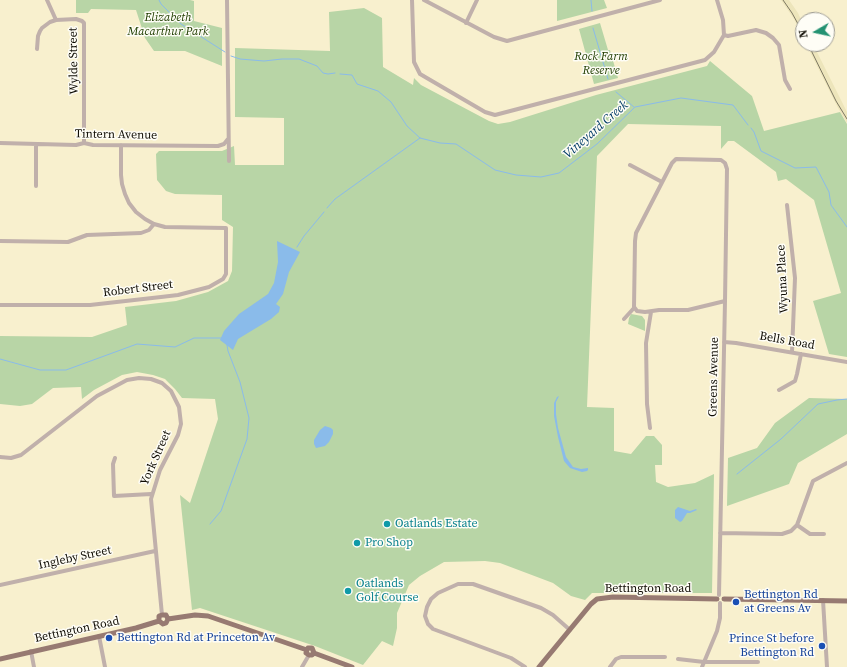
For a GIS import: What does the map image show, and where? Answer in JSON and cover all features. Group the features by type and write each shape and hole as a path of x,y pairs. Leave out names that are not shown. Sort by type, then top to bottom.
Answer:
{"main road":[{"name":"Bettington Road","path":"539,667 591,604 602,598 847,601"},
{"path":"168,619 166,615 162,615 160,616 159,621 163,624 166,623 168,619 194,615 208,616 352,667"},
{"name":"Bettington Road","path":"0,659 136,628 159,621"}],"street":[{"path":"47,0 56,20"},
{"path":"227,0 229,161"},
{"path":"412,0 414,62 420,74 485,112 495,115 705,60 714,52 724,34 723,20 717,0"},
{"path":"424,0 494,37 507,41 659,0"},
{"path":"466,22 477,0"},
{"name":"Wylde Street","path":"37,49 38,36 40,31 46,25 56,20 79,19 82,21 85,27 84,143"},
{"path":"724,34 728,36 756,30 766,33 773,38 778,45 785,80 790,89"},
{"name":"Tintern Avenue","path":"0,143 218,146 224,144 228,139"},
{"path":"36,144 36,186"},
{"path":"0,241 68,242 87,235 141,233 149,230 154,224 136,212 129,203 125,194 121,175 122,145"},
{"name":"Greens Avenue","path":"662,182 672,162 676,160 718,160 723,161 726,164 720,618 717,631 702,667"},
{"path":"624,319 634,308 635,237 662,182 630,165"},
{"name":"Wyuna Place","path":"788,205 795,278 792,352"},
{"name":"Robert Street","path":"0,305 98,304 178,295 209,287 218,282 226,274 226,228 175,228 154,224"},
{"path":"634,308 639,311 651,312 659,310 688,310 725,300"},
{"path":"650,428 647,404 646,343 651,312"},
{"name":"Bells Road","path":"724,342 847,362"},
{"path":"780,390 795,381 798,374 801,354"},
{"name":"York Street","path":"0,457 11,458 21,455 97,396 122,382 133,378 151,379 162,383 171,391 178,402 181,419 178,435 163,464 151,494 151,509 162,615"},
{"path":"115,458 113,464 114,496 151,494"},
{"path":"720,533 782,534 790,531 797,525 814,481 847,463"},
{"path":"797,525 810,534 824,534"},
{"name":"Ingleby Street","path":"0,585 155,551"},
{"path":"525,667 511,658 433,629 428,624 425,616 431,599 438,593 458,584 473,584 542,608 553,615 570,630"},
{"path":"823,600 827,667"},
{"path":"99,636 105,667"},
{"path":"31,651 34,667"},
{"path":"302,667 310,653"},
{"path":"610,667 616,659 621,657 665,657"},
{"path":"678,658 704,662 758,662"}],"shaded area":[{"path":"781,0 789,0 797,12 795,12 795,21"},
{"path":"810,52 817,52 847,112 847,123"}],"green space":[{"name":"Elizabeth Macarthur Park","path":"76,0 194,1 194,21 222,28 222,66 185,51 154,51 145,38 136,10 91,9 88,13 76,13"},
{"path":"557,0 604,0 607,8 557,21"},
{"name":"Oatlands Golf Course","path":"364,8 382,18 383,67 413,85 414,78 421,85 489,121 498,124 510,122 596,95 707,66 710,61 752,96 764,131 840,112 847,124 847,357 829,354 813,301 841,293 814,200 786,179 778,181 776,172 734,141 728,141 721,149 721,126 628,124 597,156 587,407 614,408 614,451 631,454 646,436 654,436 662,445 662,465 655,465 656,482 668,487 695,483 714,474 712,593 592,593 585,600 571,596 553,583 500,563 485,561 444,562 420,576 409,585 397,613 397,628 393,646 382,641 363,665 315,646 200,608 192,610 180,495 190,503 218,419 215,399 182,398 165,379 137,372 122,375 94,390 82,399 81,387 53,388 32,404 20,406 0,404 0,336 92,337 127,325 125,307 176,301 208,292 228,281 232,271 233,227 222,220 222,195 175,194 166,191 157,180 156,154 159,151 222,151 234,146 235,165 284,165 284,118 235,117 235,48 330,51 329,12"},
{"name":"Rock Farm Reserve","path":"600,23 618,78 594,84 579,29"},
{"path":"631,314 642,316 645,320 645,331 628,324"},
{"path":"809,398 847,399 847,434 798,463 789,484 727,506 728,458 757,448 775,423"}],"water":[{"path":"277,241 300,252 289,272 283,294 276,304 280,307 279,312 271,319 238,339 233,350 220,340 224,331 239,314 268,294 274,283 278,262"},
{"path":"559,396 556,402 556,414 558,428 566,457 573,467 581,469 588,468 587,471 582,472 570,468 564,461 554,416 554,403"},
{"path":"325,426 333,430 333,434 325,446 316,448 314,440 320,430"},
{"path":"678,507 690,511 697,510 687,513 680,522 675,518 675,510"}],"waterway":[{"name":"Vineyard Creek","path":"159,0 161,4 181,24 225,52"},
{"path":"591,0 592,11"},
{"path":"593,28 608,79"},
{"name":"Vineyard Creek","path":"231,56 240,59 264,61 299,59 317,66 323,73 335,73"},
{"name":"Vineyard Creek","path":"340,74 352,75 357,84 378,91 391,102 407,126 420,138 440,143 456,144 495,170 516,175 541,177 559,173 597,144 635,107 681,98 733,105 748,125"},
{"path":"616,92 634,107"},
{"name":"Vineyard Creek","path":"751,128 761,151 795,168 816,167 829,192 831,205 847,227"},
{"path":"327,208 335,199 420,138"},
{"path":"297,247 324,212"},
{"path":"0,359 40,370 66,370 137,344 175,347 194,338 221,338"},
{"path":"210,524 221,511 247,439 249,418 240,382 227,345"},
{"path":"737,474 781,439 818,404 847,399"}],"tram line":[{"path":"783,0 795,18"},
{"path":"812,52 836,101 847,119"}],"place":[{"name":"Oatlands Estate","path":"387,524"},
{"name":"Pro Shop","path":"357,543"},
{"name":"Oatlands Golf Course","path":"348,591"},
{"name":"Bettington Rd at Greens Av","path":"736,602"},
{"name":"Bettington Rd at Princeton Av","path":"109,638"},
{"name":"Prince St before Bettington Rd","path":"822,646"}]}
